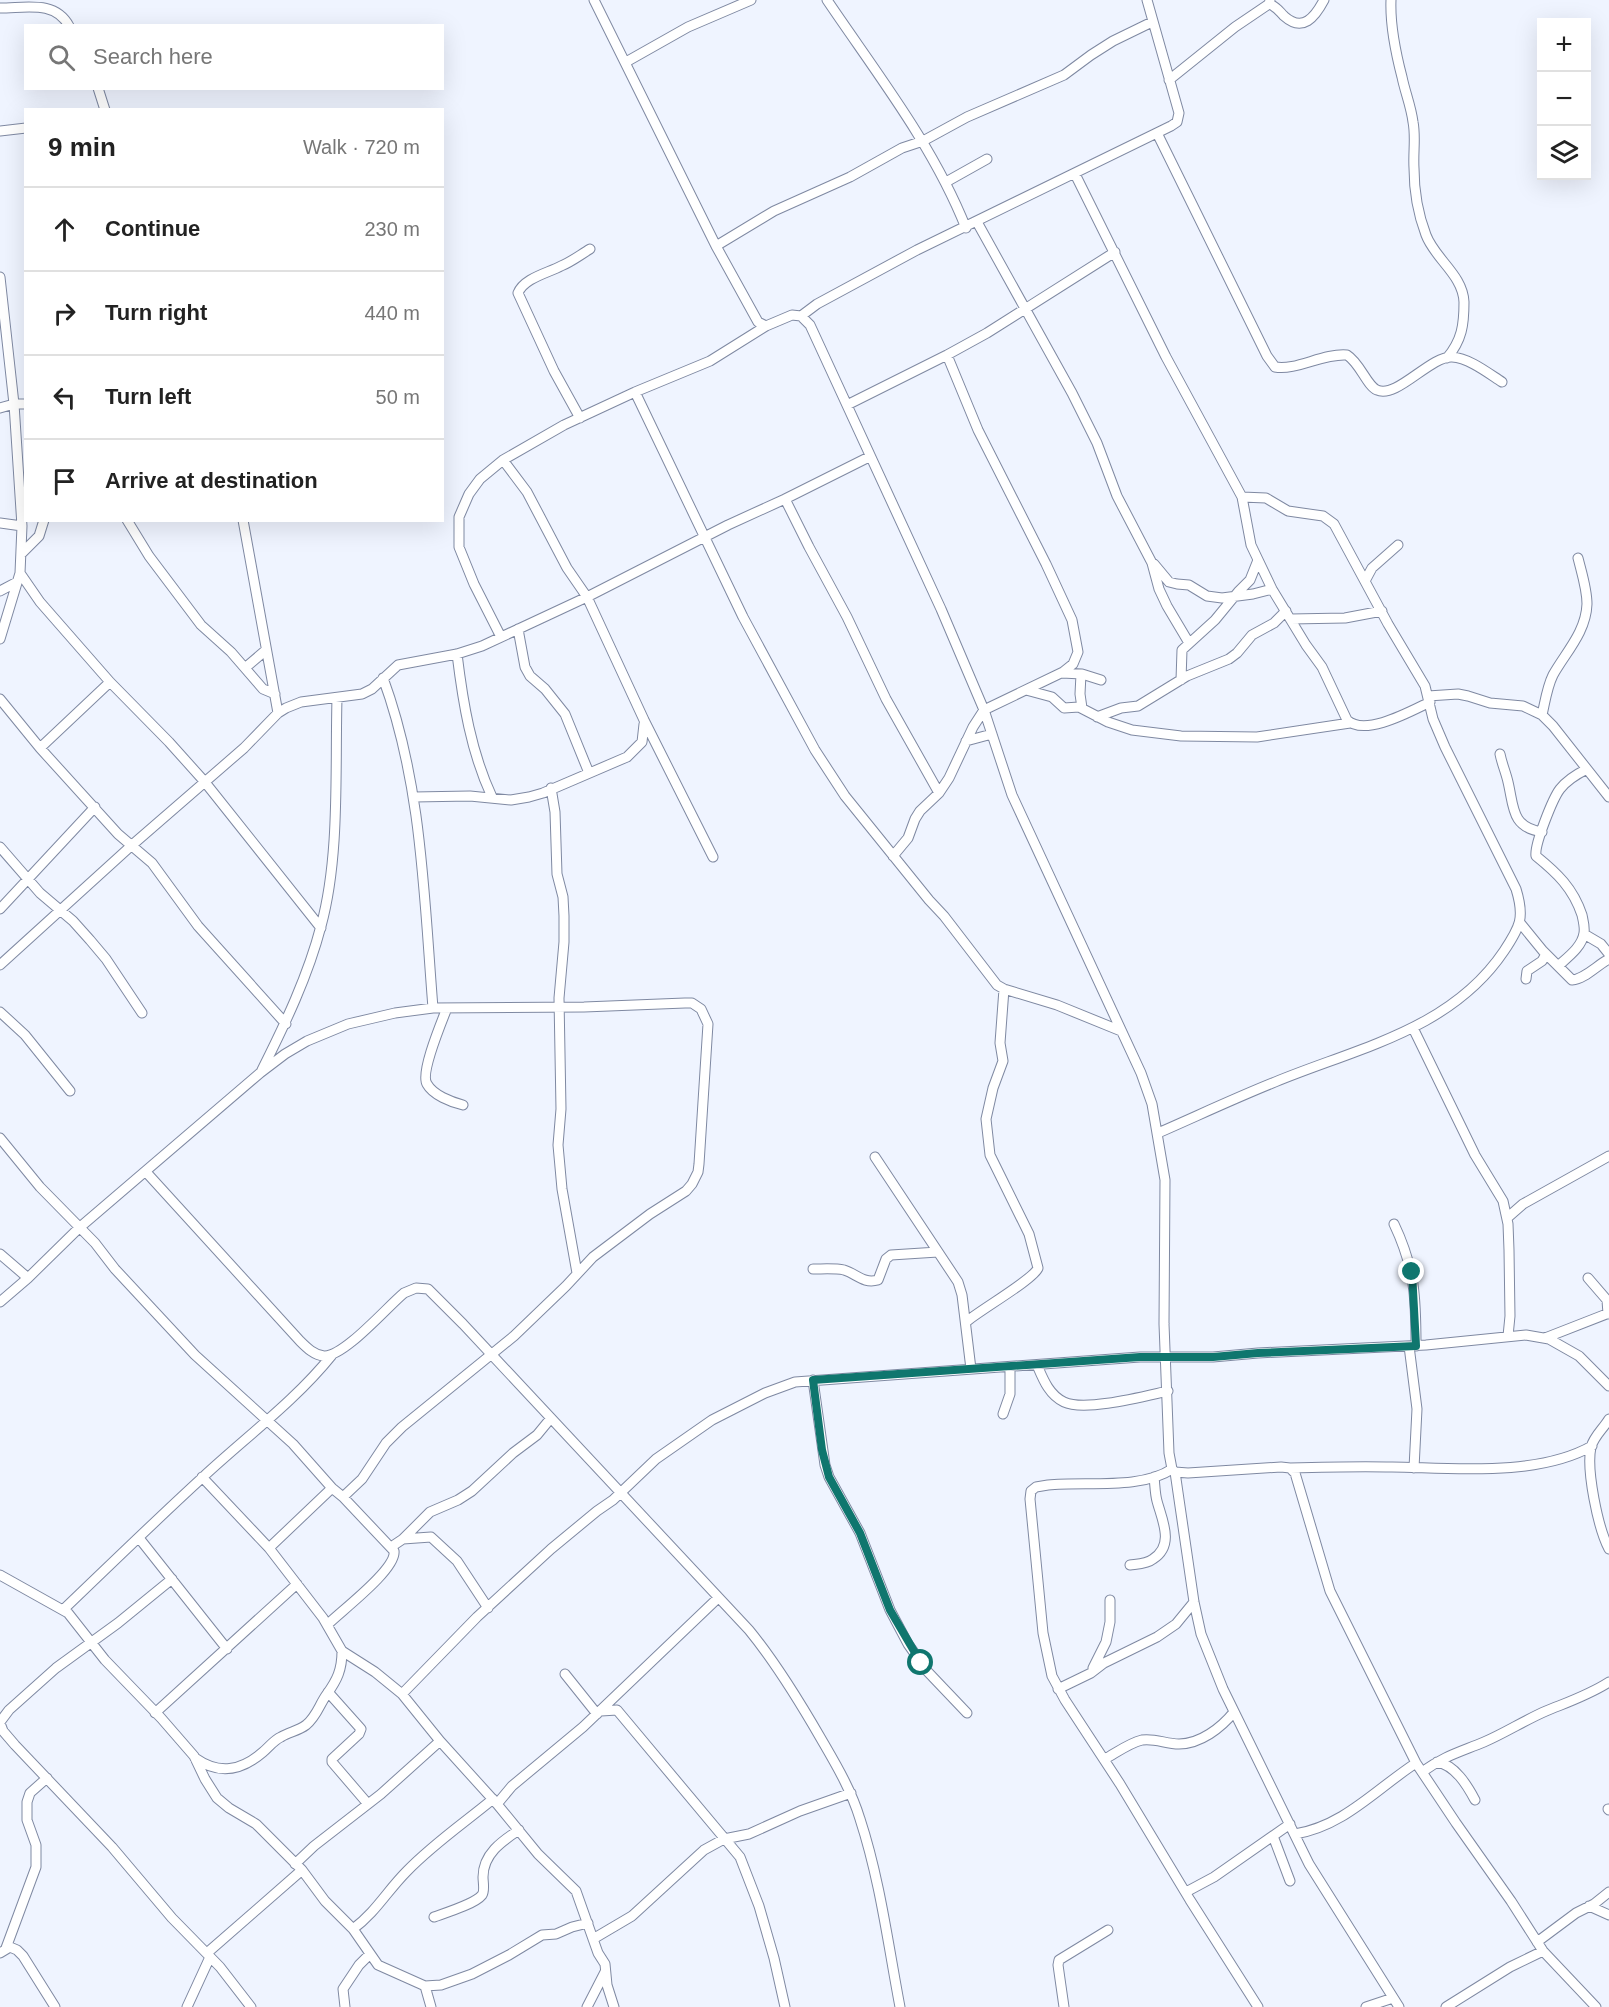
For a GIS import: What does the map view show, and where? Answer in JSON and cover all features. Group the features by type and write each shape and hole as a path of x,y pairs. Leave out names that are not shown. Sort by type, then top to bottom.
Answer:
{"street":[{"path":"594,0 716,246 758,322 766,326"},
{"path":"626,62 688,27 751,0"},
{"path":"827,0 923,141 946,182 966,228"},
{"path":"801,316 817,304 917,250 966,228 1177,122 1179,116 1147,0"},
{"path":"1169,80 1270,2 1288,20 1300,23 1315,15 1324,0"},
{"path":"1391,0 1392,25 1413,120 1414,178 1418,207 1426,236 1455,277 1464,302 1460,339 1447,358"},
{"path":"0,8 30,4 48,5 59,10 68,24"},
{"path":"716,246 774,211 850,177 902,148 923,141 967,117 1064,75 1113,41 1152,22"},
{"path":"99,90 104,108"},
{"path":"0,131 24,128"},
{"path":"1157,133 1267,356 1275,367 1285,367 1334,355 1347,355 1360,367 1374,388 1382,391 1393,388 1447,358 1460,359 1503,381"},
{"path":"946,182 987,159"},
{"path":"1075,174 1166,357 1242,497 1248,537 1272,589 1322,667 1350,723"},
{"path":"977,222 1097,443 1117,496 1152,563 1159,589 1190,643"},
{"path":"580,418 554,371 518,292 534,278 563,266 590,249"},
{"path":"847,405 947,356 1115,252"},
{"path":"0,277 14,404 22,525 19,578 0,639"},
{"path":"501,637 459,547 459,518 468,494 480,479 503,460 580,418 710,361 766,326 792,315 801,316 810,325 937,600 984,710 1012,795 1141,1072 1152,1104 1165,1180 1169,1453 1201,1634 1234,1712 1310,1864 1398,2007"},
{"path":"893,856 908,838 920,811 939,794 952,774 966,741 984,710 1062,673 1073,664 1078,652 1072,620 978,430 947,356"},
{"path":"635,392 772,674 829,774 893,856 944,915 997,985 1057,1005 1121,1031"},
{"path":"0,408 24,404"},
{"path":"0,965 204,781 244,748 278,713 293,704 355,696 368,691 399,665 457,654 501,637 587,597 869,457"},
{"path":"503,460 527,492 567,568 587,597 644,720 713,857"},
{"path":"1158,1133 1273,1082 1391,1039 1413,1028 1447,1008 1486,977 1521,924 1522,908 1516,889 1444,747 1433,719 1425,686 1334,524 1318,514 1288,511 1266,498 1242,497"},
{"path":"785,499 847,617 890,707 939,794"},
{"path":"21,554 39,536 43,522"},
{"path":"128,522 149,556 196,620 231,652 263,689 275,694"},
{"path":"243,522 278,713"},
{"path":"0,523 22,525"},
{"path":"1365,581 1372,567 1398,545"},
{"path":"1542,715 1553,676 1581,630 1587,608 1586,587 1578,558"},
{"path":"1181,680 1182,650 1215,620 1253,576 1258,560"},
{"path":"1152,563 1167,580 1189,585 1207,596 1222,598 1272,589"},
{"path":"0,591 19,578"},
{"path":"19,578 110,682 204,781 321,928"},
{"path":"1097,717 1121,708 1138,706 1181,680 1229,659 1252,636 1288,615 1345,618 1382,611"},
{"path":"518,629 525,667 530,676 545,688 565,714 589,773"},
{"path":"245,668 266,650"},
{"path":"457,654 466,719 478,762 492,797"},
{"path":"1062,673 1081,674 1101,680"},
{"path":"1081,674 1082,708"},
{"path":"383,678 398,722 414,796 433,1008"},
{"path":"40,748 110,682"},
{"path":"1026,690 1052,697 1064,708 1082,708 1097,717 1132,730 1181,736 1257,737 1350,723 1359,726 1391,720 1429,699 1458,694 1490,703 1523,706 1542,715 1609,797"},
{"path":"260,1073 286,1024 321,928 330,877 336,787 337,698"},
{"path":"0,699 40,748 118,834 152,863 198,926 286,1024"},
{"path":"414,796 492,797 515,800 543,793 627,757 642,742 644,720"},
{"path":"966,741 992,734"},
{"path":"1500,754 1508,779 1512,805 1518,818 1526,828 1542,832"},
{"path":"1558,966 1578,947 1584,934 1584,926 1579,907 1567,884 1536,856 1536,847 1561,788 1572,777 1587,769"},
{"path":"551,788 555,812 557,874 563,897 564,916 560,1007 561,1109 558,1145 562,1189 577,1273"},
{"path":"0,909 94,807"},
{"path":"0,847 106,959 142,1013"},
{"path":"1521,924 1545,954 1572,980 1609,959"},
{"path":"1584,934 1601,944 1609,954"},
{"path":"1526,979 1527,971 1542,961 1545,954"},
{"path":"966,1322 1032,1277 1038,1268 1029,1234 988,1151 987,1113 1003,1061 1000,1043 1004,989"},
{"path":"0,1302 80,1228 260,1073 307,1041 372,1018 433,1008 692,1003 701,1009 708,1024 703,1125 696,1176 686,1191 593,1257 537,1315 402,1427 379,1452 362,1479 343,1497"},
{"path":"447,1008 425,1080 428,1086 445,1099 463,1105"},
{"path":"0,1012 25,1035 70,1091"},
{"path":"1413,1028 1475,1155 1503,1202 1507,1218 1510,1285 1508,1336"},
{"path":"0,1138 39,1187 80,1228 195,1354 293,1444 332,1488 391,1546 395,1555 392,1562 327,1625"},
{"path":"1507,1218 1523,1204 1609,1156"},
{"path":"875,1157 961,1288 971,1369"},
{"path":"146,1172 300,1341 312,1352 321,1356 332,1355"},
{"path":"1394,1224 1412,1272 1413,1346 1418,1409 1414,1468"},
{"path":"813,1269 846,1271 859,1278 872,1281 878,1280 886,1259 891,1255 938,1252"},
{"path":"0,1254 28,1278"},
{"path":"1545,1338 1609,1313 1607,1300 1588,1278"},
{"path":"64,1609 202,1477 319,1371 332,1355 345,1347 404,1293 416,1288 428,1289 463,1323 718,1598 767,1652 787,1681 851,1793 867,1839 900,2007"},
{"path":"402,1694 440,1653 551,1549 613,1500 656,1459 712,1420 782,1386 813,1380 971,1369 1166,1356 1213,1357 1413,1346 1526,1335 1545,1338 1579,1356 1609,1386"},
{"path":"1037,1365 1048,1388 1062,1401 1073,1405 1108,1403 1168,1391"},
{"path":"1003,1414 1010,1394 1010,1367"},
{"path":"813,1380 825,1465 860,1533 890,1610 921,1663 967,1713"},
{"path":"391,1546 403,1539 427,1514 458,1500 471,1491 537,1434 551,1418"},
{"path":"1608,1423 1595,1438 1592,1446 1592,1482 1602,1537 1609,1549"},
{"path":"1258,2007 1105,1759 1058,1689 1048,1667 1031,1491 1036,1487 1048,1485 1125,1482 1174,1471 1359,1466 1440,1469 1539,1464 1567,1458 1592,1446"},
{"path":"1290,1468 1295,1473 1330,1591 1416,1763 1543,1951 1596,2007"},
{"path":"202,1477 269,1548 327,1625 342,1652 384,1678 402,1694 538,1854 576,1891 599,1955 605,1964 607,1985 614,2007"},
{"path":"1130,1565 1153,1560 1163,1548 1166,1538 1156,1498 1154,1477"},
{"path":"269,1548 332,1488"},
{"path":"403,1539 431,1537 457,1561 488,1608"},
{"path":"139,1538 227,1649"},
{"path":"0,1575 64,1609 74,1619 90,1644 194,1756 211,1768 235,1768 261,1754 279,1738 307,1724 318,1713 338,1677 342,1652"},
{"path":"172,1579 56,1668 9,1710 0,1722 3,1731 71,1806 112,1847 172,1918 209,1955 251,2007"},
{"path":"155,1713 297,1584"},
{"path":"353,1929 380,1906 391,1886 418,1860 495,1801 599,1713 616,1694 718,1598"},
{"path":"1091,1672 1106,1642 1110,1622 1110,1600"},
{"path":"1058,1689 1157,1637 1176,1624 1194,1602"},
{"path":"565,1674 599,1713"},
{"path":"1422,1772 1437,1762 1500,1735 1609,1682"},
{"path":"328,1692 361,1729 359,1734 332,1759 332,1762 368,1804"},
{"path":"616,1694 617,1710 740,1857 759,1906 785,2007"},
{"path":"599,1713 617,1710"},
{"path":"1105,1759 1140,1741 1153,1739 1179,1744 1189,1743 1219,1729 1234,1712"},
{"path":"187,2007 209,1955 299,1867 314,1846 368,1804 440,1741"},
{"path":"194,1756 217,1798 229,1808 249,1818 299,1867 325,1901 353,1929 378,1965 425,1986 441,1985 472,1974 542,1935 556,1934 588,1923"},
{"path":"1437,1762 1446,1764 1454,1771 1475,1800"},
{"path":"1295,1834 1330,1824 1370,1798 1393,1778 1416,1763"},
{"path":"3,1950 36,1867 36,1845 27,1820 27,1802 30,1793 47,1778"},
{"path":"593,1939 632,1916 704,1850 724,1839 749,1834 800,1811 851,1793"},
{"path":"1186,1892 1208,1881 1290,1824"},
{"path":"434,1917 481,1896 483,1873 496,1845 519,1830"},
{"path":"1273,1836 1290,1881"},
{"path":"1538,1942 1576,1913 1609,1892"},
{"path":"1589,1906 1609,1915"},
{"path":"1064,2007 1059,1960 1108,1929"},
{"path":"3,1950 13,1948 21,1953 55,2007"},
{"path":"1446,2007 1510,1967 1543,1951"},
{"path":"345,2007 343,1989 358,1965 370,1954"},
{"path":"587,2007 606,1970"},
{"path":"425,1986 431,2007"},
{"path":"1366,2007 1393,1998"}],"route":[{"path":"921,1663 890,1610 860,1533 829,1477 822,1450 813,1380 1140,1357 1213,1357 1416,1346 1412,1272"}]}
